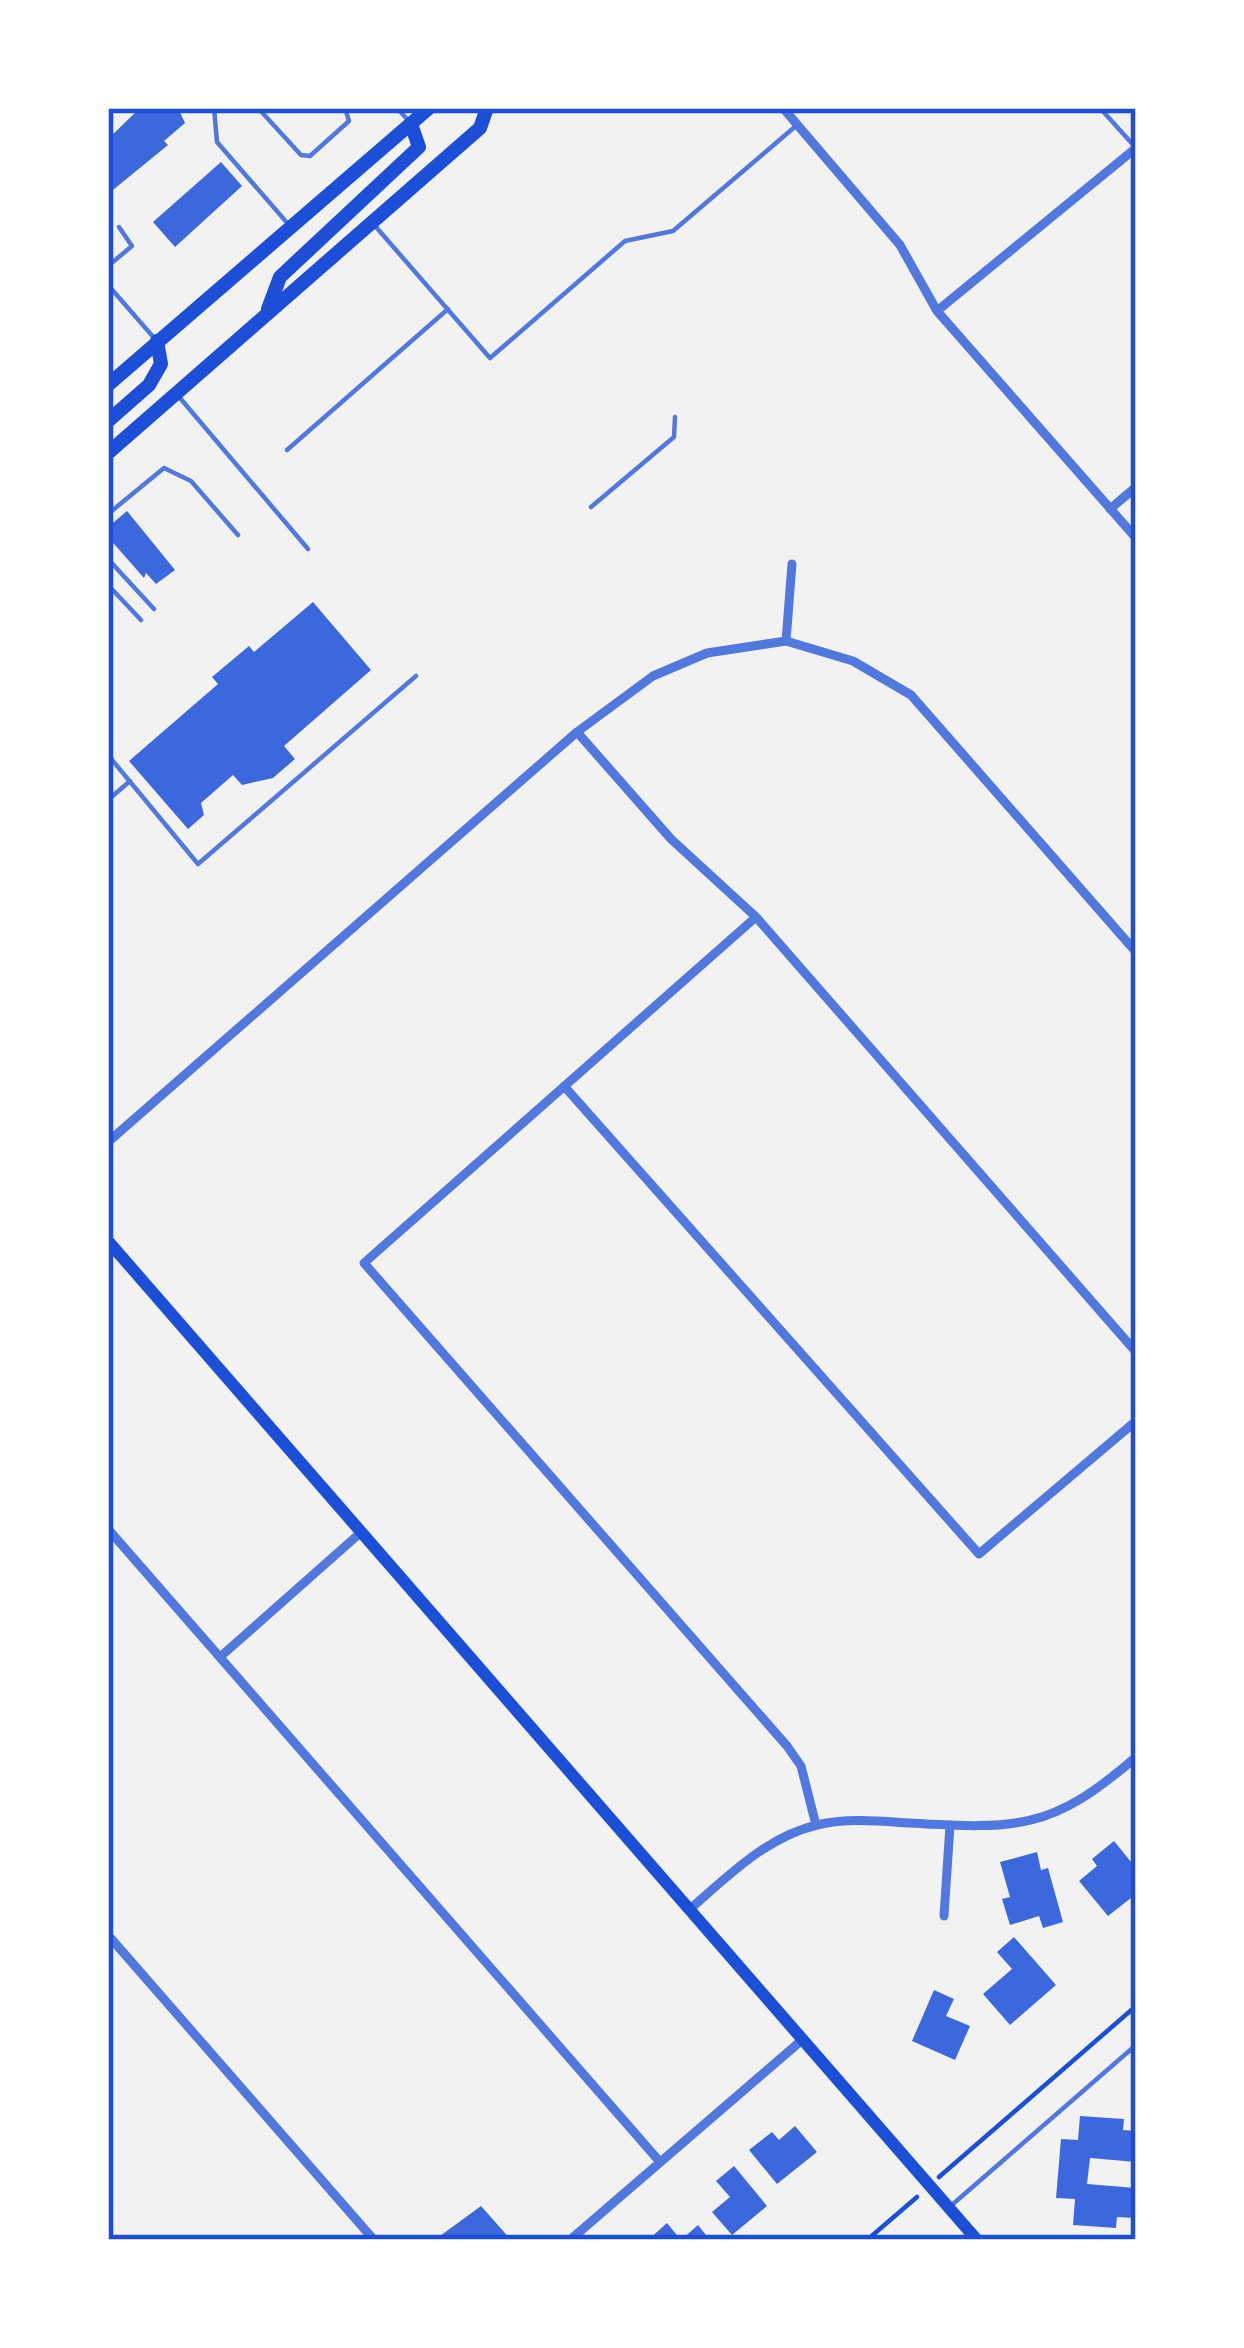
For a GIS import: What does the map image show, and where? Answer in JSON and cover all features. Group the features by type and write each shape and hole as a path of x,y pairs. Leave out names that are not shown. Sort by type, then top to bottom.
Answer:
{"main road":[{"path":"108,385 429,108"},
{"path":"108,453 480,128 487,108"},
{"path":"266,314 280,277 419,147 411,124"},
{"path":"108,421 149,385 161,364 157,341"},
{"path":"108,1241 977,2240"}],"street":[{"path":"783,108 900,245 937,311 1136,538"},
{"path":"937,311 1136,148"},
{"path":"1110,509 1136,487"},
{"path":"786,641 792,564"},
{"path":"108,1142 577,733 653,676 707,653 786,641 853,661 911,695 1136,952"},
{"path":"577,733 671,838 756,917 1136,1352"},
{"path":"756,917 364,1263 787,1746 801,1766 816,1826"},
{"path":"564,1086 979,1554 1136,1421"},
{"path":"108,1529 660,2162"},
{"path":"220,1657 359,1534"},
{"path":"688,1910 756,1854 816,1826 860,1820 998,1826 1052,1816 1078,1803 1136,1757"},
{"path":"944,1916 950,1825"},
{"path":"108,1935 374,2240"},
{"path":"570,2240 802,2040"}],"lane":[{"path":"214,108 217,142 290,226"},
{"path":"258,108 302,154 310,156 349,121 345,108"},
{"path":"397,108 411,124"},
{"path":"1100,108 1136,148"},
{"path":"372,223 490,358 625,241 673,231 798,124"},
{"path":"108,266 133,246 119,227"},
{"path":"108,284 157,341"},
{"path":"286,450 448,309"},
{"path":"176,393 308,549"},
{"path":"591,507 674,436 675,417"},
{"path":"108,514 164,468 190,481 238,535"},
{"path":"108,559 154,609"},
{"path":"108,585 141,620"},
{"path":"108,755 198,863 416,676"},
{"path":"108,800 130,781"},
{"path":"948,2207 1136,2045"}],"path":[{"path":"957,2162 1136,2006"},
{"path":"867,2240 894,2216"}],"building":[{"path":"140,108 178,108 185,123 164,141 168,145 108,194 108,139"},
{"path":"221,162 242,186 175,247 153,222"},
{"path":"127,511 175,570 156,584 146,573 144,578 108,537 108,527"},
{"path":"313,602 371,670 284,746 295,759 273,778 242,785 233,775 201,803 204,815 188,829 129,761 218,684 212,677 249,646 254,652"},
{"path":"1114,1841 1136,1868 1136,1894 1108,1916 1079,1881 1097,1866 1092,1859"},
{"path":"1037,1852 1041,1870 1048,1868 1063,1922 1043,1928 1039,1916 1010,1925 1002,1899 1010,1897 1000,1862"},
{"path":"1014,1937 1056,1985 1010,2025 983,1994 1012,1969 997,1952"},
{"path":"934,1990 954,1999 946,2016 970,2026 955,2060 912,2041"},
{"path":"1080,2116 1124,2119 1123,2130 1136,2131 1136,2162 1090,2158 1087,2184 1136,2188 1136,2218 1117,2217 1116,2228 1073,2225 1075,2199 1056,2198 1061,2139 1078,2140"},
{"path":"795,2126 817,2152 777,2184 749,2150 772,2132 779,2140"},
{"path":"734,2166 767,2206 732,2235 712,2212 730,2197 716,2181"},
{"path":"481,2206 511,2240 443,2240 440,2236"},
{"path":"667,2223 681,2240 648,2240"},
{"path":"698,2225 710,2240 681,2240"}]}
